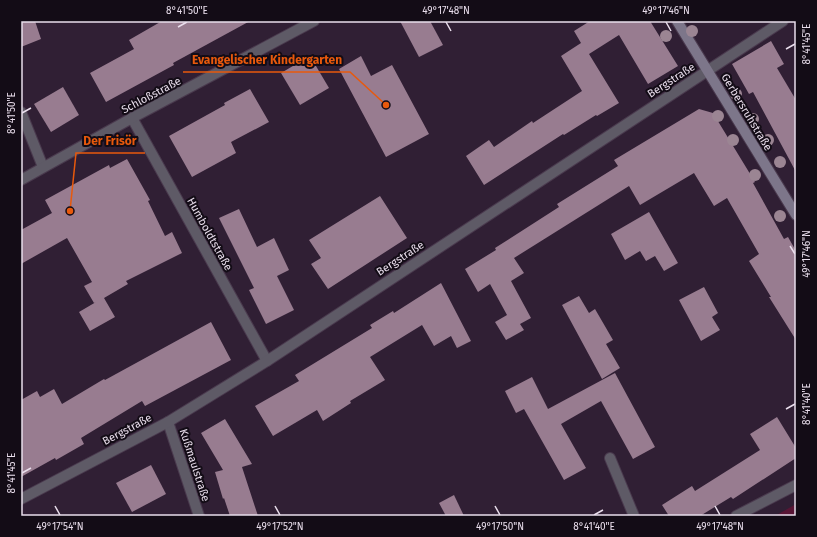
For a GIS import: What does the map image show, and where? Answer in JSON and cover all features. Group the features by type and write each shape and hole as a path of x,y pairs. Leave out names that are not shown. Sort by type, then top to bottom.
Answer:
{"street":[{"name":"Schloßstraße","path":"21,180 132,118 314,21"},
{"name":"Gerbersruhstraße","path":"677,21 796,215"},
{"name":"Bergstraße","path":"21,499 168,422 267,361 783,21"},
{"path":"21,112 43,167"},
{"name":"Humboldtstraße","path":"132,118 267,361"},
{"name":"Kußmaulstraße","path":"168,422 199,516"},
{"path":"610,458 634,516"},
{"path":"736,516 796,485"}],"shaded area":[{"path":"796,504 796,516 775,516"}],"building":[{"path":"21,21 35,21 41,39 21,47"},
{"path":"162,21 250,21 106,102 90,73 134,49 129,40"},
{"path":"400,21 430,21 443,45 419,57"},
{"path":"590,21 650,21 678,66 648,84 619,35 589,54 619,103 564,135 563,134 484,185 466,156 489,140 494,147 532,121 533,123 582,91 561,56 581,43 574,31"},
{"path":"771,41 784,64 777,68 796,100 796,172 753,92 749,94 732,64"},
{"path":"310,56 329,88 300,105 281,73"},
{"path":"361,56 371,76 392,65 429,134 386,157 339,69"},
{"path":"63,87 79,115 51,132 34,104"},
{"path":"250,89 269,122 231,142 236,153 192,177 169,136 225,105 224,103"},
{"path":"699,109 713,113 755,182 753,183 784,239 788,237 796,251 796,340 769,297 771,297 749,261 759,254 727,198 714,206 694,173 640,205 629,186 514,258 524,273 511,281 531,318 520,324 524,330 506,340 495,322 507,315 490,284 478,292 465,269 496,250 495,248 559,207 557,204 618,166 614,160"},
{"path":"127,159 150,200 148,201 165,236 172,232 182,253 126,281 128,284 104,298 115,317 90,331 79,312 96,302 94,303 84,286 92,282 67,238 21,264 21,230 52,213 45,200 109,165 110,168"},
{"path":"380,196 407,238 328,289 311,264 321,258 309,240"},
{"path":"239,209 257,247 274,238 289,270 277,276 294,310 266,324 249,290 254,288 219,218"},
{"path":"649,212 678,263 664,271 655,256 646,261 640,251 625,260 611,234"},
{"path":"441,283 471,341 457,348 451,336 434,346 422,325 370,357 385,380 350,401 351,403 323,421 317,410 273,436 255,406 299,381 295,375 372,328 370,325 393,311 394,313"},
{"path":"704,287 718,313 712,317 720,330 701,341 679,300"},
{"path":"579,296 589,313 595,309 613,340 606,344 620,368 602,379 562,305"},
{"path":"211,322 231,360 145,406 142,401 81,438 84,444 21,477 21,400 37,391 40,397 54,389 62,404 104,379 105,380"},
{"path":"615,373 655,447 633,459 601,401 561,424 586,468 564,480 524,409 516,413 505,391 532,377 548,409"},
{"path":"777,417 796,448 796,458 733,499 731,497 700,516 669,516 662,505 692,486 695,491 760,450 750,434"},
{"path":"225,419 252,464 242,467 258,516 230,516 224,498 223,499 215,472 223,470 201,433"},
{"path":"151,465 166,494 132,512 116,483"},
{"path":"454,495 464,516 446,516 439,503"}],"place":[{"name":"Evangelischer Kindergarten","path":"386,105"},
{"name":"Der Frisör","path":"70,211"}]}
